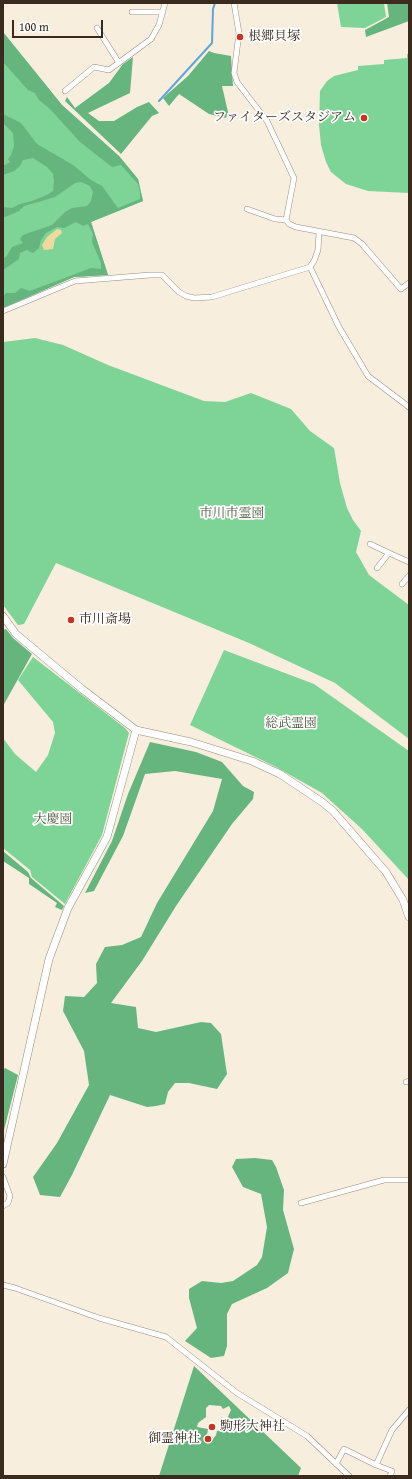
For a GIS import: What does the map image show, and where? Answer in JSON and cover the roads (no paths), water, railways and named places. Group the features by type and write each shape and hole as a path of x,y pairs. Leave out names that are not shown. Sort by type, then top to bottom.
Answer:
{"street":[{"path":"66,91 94,67 109,70 151,39 159,25 165,3"},
{"path":"234,3 239,33 234,73 237,82 267,121 294,178 286,220"},
{"path":"132,12 163,12"},
{"path":"97,28 119,63"},
{"path":"247,209 275,220 286,220 289,224 296,228 354,238 362,244 401,288 409,283"},
{"path":"3,311 76,281 157,274 162,275 179,292 186,296 194,298 212,297 310,267 318,250 319,233"},
{"path":"310,267 339,327 368,376 409,407"},
{"path":"370,544 409,562"},
{"path":"377,568 389,553"},
{"path":"402,584 409,576"},
{"path":"3,616 16,634 82,689 136,730 194,743 252,761 280,774 322,802 333,811 395,885 409,917"},
{"path":"3,1164 49,959 68,908 107,837 136,730"},
{"path":"3,1177 10,1196 8,1203 3,1206"},
{"path":"301,1203 384,1180 409,1180"},
{"path":"3,1285 99,1318 166,1337 237,1393 307,1436 350,1476"},
{"path":"376,1465 392,1430 409,1410"},
{"path":"336,1464 344,1449 376,1465 392,1471 390,1476"}],"waterway":[{"path":"159,101 212,43 213,9 215,3"}],"place":[{"name":"根郷貝塚","path":"240,37"},
{"name":"ファイターズスタジアム","path":"364,118"},
{"name":"市川斎場","path":"71,620"},
{"name":"駒形大神社","path":"212,1427"},
{"name":"御霊神社","path":"208,1439"}],"park label":[{"name":"市川市霊園","path":"232,514"},
{"name":"総武霊園","path":"291,724"},
{"name":"大慶園","path":"53,820"}]}
